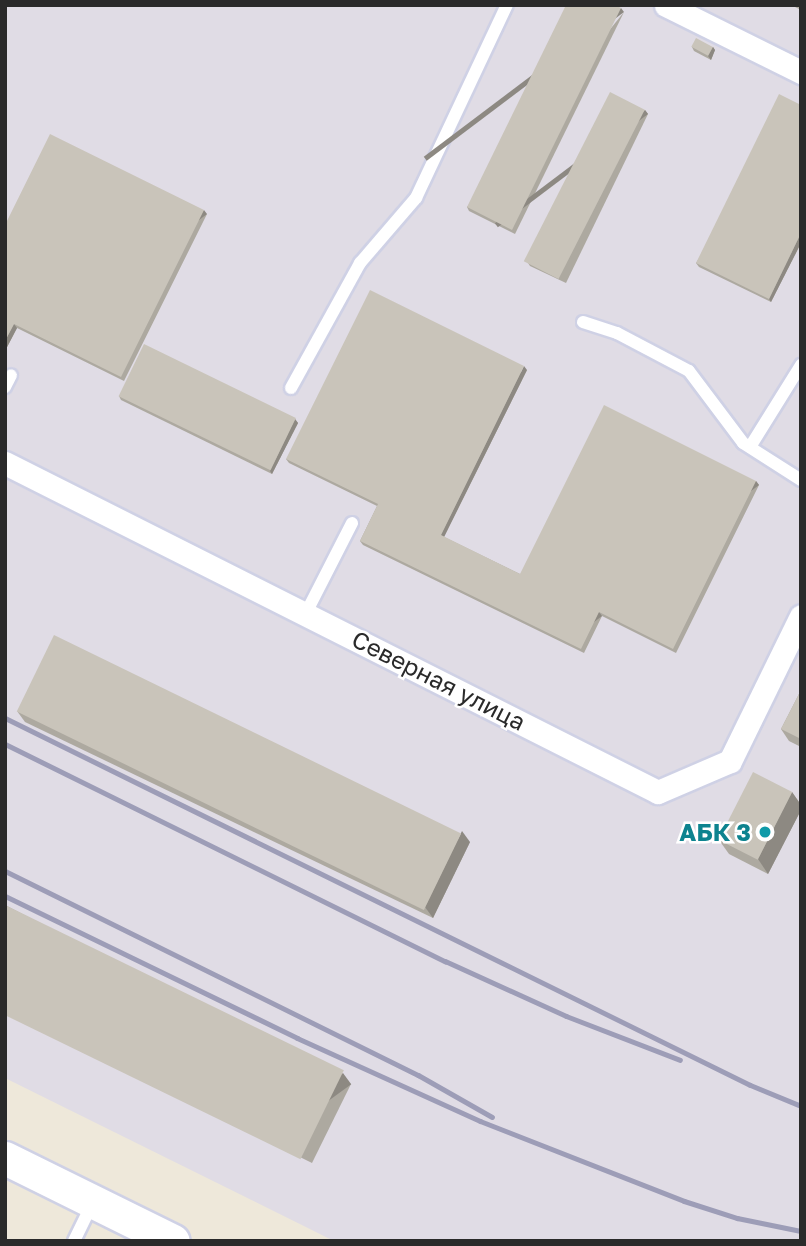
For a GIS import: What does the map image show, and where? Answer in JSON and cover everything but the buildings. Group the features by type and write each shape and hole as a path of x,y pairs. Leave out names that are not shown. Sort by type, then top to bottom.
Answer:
{"main road":[{"path":"5,1158 173,1241"}],"street":[{"path":"666,5 801,72"},
{"name":"Северная улица","path":"5,463 658,792 730,761 801,616"}],"lane":[{"path":"291,388 360,263 416,198 507,5"},
{"path":"583,322 617,333 689,371 743,443 801,480"},
{"path":"750,447 801,365"},
{"path":"306,613 352,523"},
{"path":"74,1241 93,1202"}],"shaded area":[{"path":"5,5 801,5 801,1241 334,1241 5,1078"}],"railway":[{"path":"5,718 750,1085 801,1106"},
{"path":"5,744 445,961 566,1016 680,1060"},
{"path":"5,871 418,1075 492,1117"},
{"path":"5,896 297,1038 480,1121 684,1201 737,1218 801,1231"}],"place":[{"name":"АБК 3","path":"765,832"}]}
